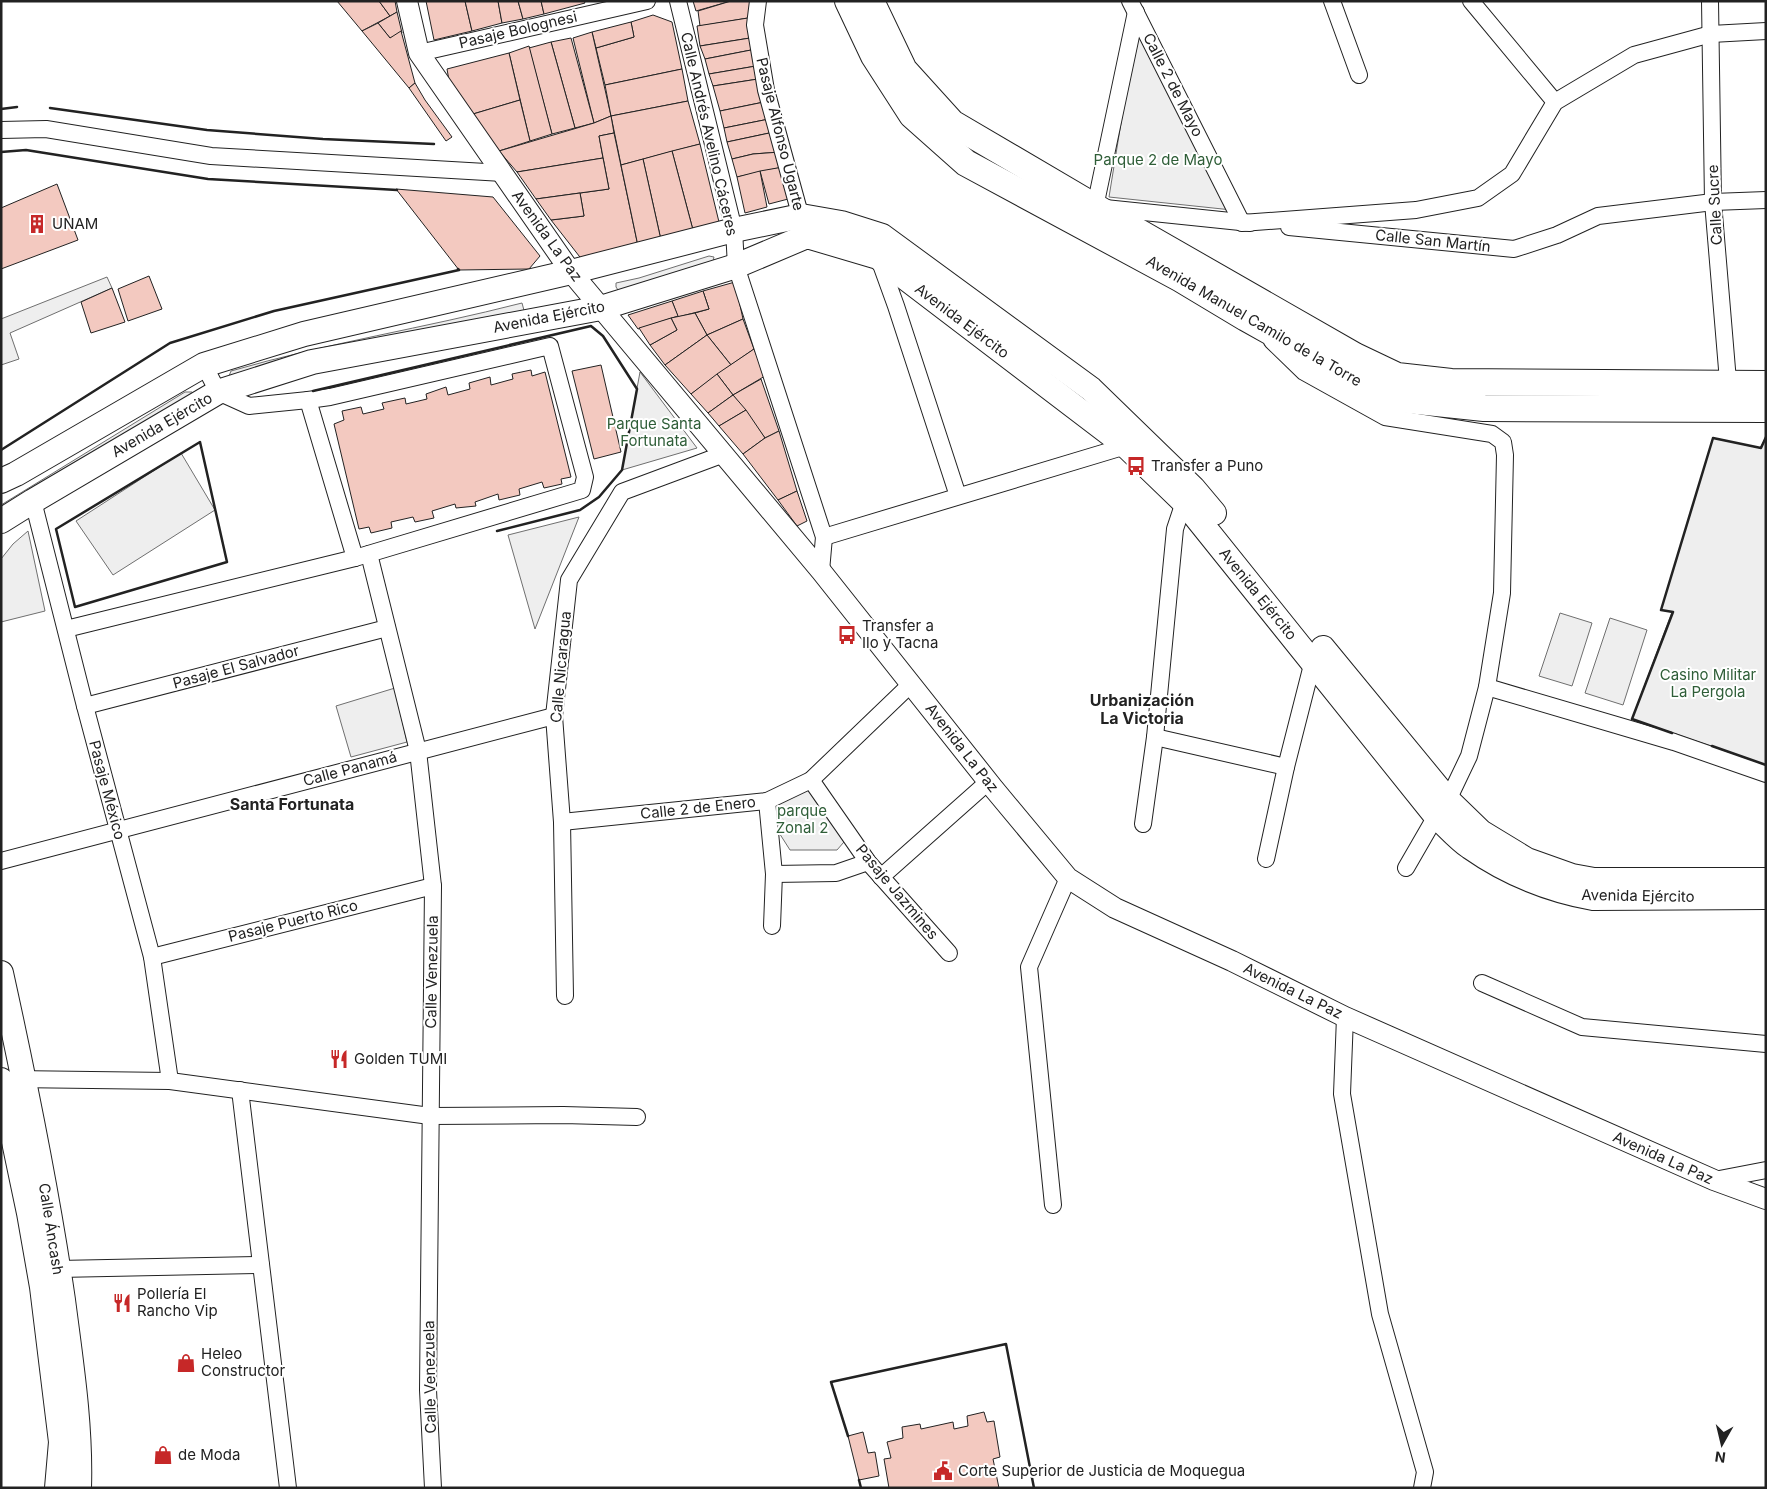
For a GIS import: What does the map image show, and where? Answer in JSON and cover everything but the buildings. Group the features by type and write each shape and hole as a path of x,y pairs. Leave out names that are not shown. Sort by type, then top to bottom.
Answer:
{"main road":[{"name":"Avenida Manuel Camilo de la Torre","path":"848,1 874,56 912,115 966,163 1090,217 1354,356 1397,376 1451,382 1729,396 1766,409"},
{"name":"Avenida Manuel Camilo de la Torre","path":"871,1 904,70 952,122 1182,279 1246,318 1389,398 1484,408 1729,396 1766,384"},
{"name":"Avenida Ejército","path":"1,481 204,365 304,334 571,272 734,230 841,223 880,246 1091,389 1189,495 1442,808 1527,860 1572,876 1594,889 1766,897"},
{"name":"Avenida Ejército","path":"1,521 218,392 312,362 601,308 736,266 804,226"},
{"name":"Avenida Ejército","path":"880,246 1189,495"},
{"name":"Avenida Ejército","path":"1594,889 1766,880"},
{"name":"Calle Áncash","path":"1,973 9,1080 28,1213 42,1287 61,1442 57,1488"},
{"name":"Calle Áncash","path":"9,1080 49,1210 72,1367 79,1440 78,1488"}],"street":[{"name":"Avenida La Paz","path":"407,1 419,52 571,272 821,571 988,782 1068,878 1115,908 1232,961 1346,1017 1714,1180 1766,1199"},
{"name":"Pasaje Bolognesi","path":"419,52 647,1"},
{"name":"Calle Andrés Avelino Cáceres","path":"678,1 734,230 736,266 824,537"},
{"name":"Pasaje Alfonso Ugarte","path":"758,1 755,25 766,90 804,226"},
{"path":"1332,1 1359,74"},
{"path":"1471,1 1555,102"},
{"name":"Calle Sucre","path":"1710,1 1713,202 1729,396"},
{"path":"1090,217 1133,7"},
{"name":"Calle 2 de Mayo","path":"1133,7 1242,223"},
{"path":"1242,223 1416,210 1478,198 1512,174 1555,102 1634,55 1711,34 1766,31"},
{"path":"1,130 46,129 211,156 503,173"},
{"name":"Calle San Martín","path":"1090,217 1242,223 1514,249 1557,235 1598,216 1713,202 1766,200"},
{"path":"880,246 896,306 958,496"},
{"path":"1246,318 1304,372 1385,417 1492,434 1502,442 1505,455 1502,593 1487,687 1469,756 1442,808 1406,868"},
{"path":"66,629 362,556 582,490 586,477 550,346 330,397 249,406 218,392 204,365"},
{"name":"Calle Venezuela","path":"308,400 387,628 418,751 433,886 428,1390 433,1488"},
{"path":"821,571 824,537 1126,446"},
{"name":"Calle Nicaragua","path":"565,996 562,822 554,716 569,580 622,492 724,454"},
{"path":"1143,824 1155,737 1175,529 1189,495"},
{"name":"Pasaje México","path":"33,501 152,957 170,1081"},
{"name":"Pasaje El Salvador","path":"85,706 387,628"},
{"path":"1266,859 1286,767 1317,654"},
{"name":"Calle 2 de Enero","path":"562,822 767,801 811,780 911,684"},
{"path":"1487,687 1674,742 1766,774"},
{"name":"Calle Panamá","path":"1,861 554,716"},
{"path":"1155,737 1286,767"},
{"name":"Pasaje Jazmines","path":"811,780 868,862 949,953"},
{"path":"881,877 988,782"},
{"path":"767,801 774,874 772,926"},
{"path":"774,874 836,873 868,862"},
{"path":"1053,1205 1029,968 1068,878"},
{"name":"Pasaje Puerto Rico","path":"152,957 433,886"},
{"path":"1482,983 1582,1026 1766,1044"},
{"path":"1346,1017 1342,1094 1380,1314 1425,1472 1422,1488"},
{"path":"9,1080 170,1081 430,1116 637,1117"},
{"path":"240,1090 288,1488"},
{"path":"1714,1180 1766,1170"},
{"path":"58,1269 261,1265"}],"green space":[{"name":"Parque 2 de Mayo","path":"1137,24 1232,210 1109,197"},
{"path":"709,256 714,257 713,261 623,291 618,290 616,287 616,283 639,278"},
{"path":"107,277 112,288 10,333 19,359 1,365 1,319"},
{"path":"522,303 525,314 231,380 229,376 231,371 267,361"},
{"name":"Parque Santa Fortunata","path":"640,372 697,448 622,470"},
{"path":"185,392 192,392 196,396 1,517 1,505"},
{"name":"Casino Militar La Pergola","path":"1766,437 1766,765 1632,719 1672,612 1661,610 1713,438 1760,448"},
{"path":"181,453 215,510 113,575 76,521"},
{"path":"579,517 535,629 508,535"},
{"path":"28,531 45,611 1,622 1,559 13,544"},
{"path":"1560,613 1592,623 1572,686 1539,676"},
{"path":"1610,618 1647,630 1623,705 1585,693"},
{"path":"395,688 407,742 351,757 336,706"},
{"name":"parque Zonal 2","path":"803,786 816,796 850,835 837,850 790,850 776,828 774,800"}],"wall":[{"path":"1,109 17,107"},
{"path":"50,108 207,130 323,139 434,144"},
{"path":"1,152 26,150 208,179 397,190"},
{"path":"1,450 170,343 274,311 458,269"},
{"path":"313,391 591,326 603,336 637,389 622,470 599,497 580,510 497,531"},
{"path":"1672,733 1632,719 1673,612 1661,610 1713,438 1761,448 1766,437"},
{"path":"200,442 227,562 75,607 56,529 200,442"},
{"path":"1712,746 1766,765"},
{"path":"848,1436 831,1382 1006,1344 1034,1488"},
{"path":"859,1480 861,1488"}],"place":[{"name":"UNAM","path":"37,224"},
{"name":"Transfer a Puno","path":"1136,466"},
{"name":"Transfer a Ilo y Tacna","path":"847,635"},
{"name":"Golden TUMI","path":"339,1059"},
{"name":"Pollería El Rancho Vip","path":"122,1303"},
{"name":"Heleo Constructor","path":"186,1363"},
{"name":"de Moda","path":"163,1455"},
{"name":"Corte Superior de Justicia de Moquegua","path":"943,1471"}],"district":[{"name":"Urbanización La Victoria","path":"1142,709"},
{"name":"Santa Fortunata","path":"292,804"}]}
